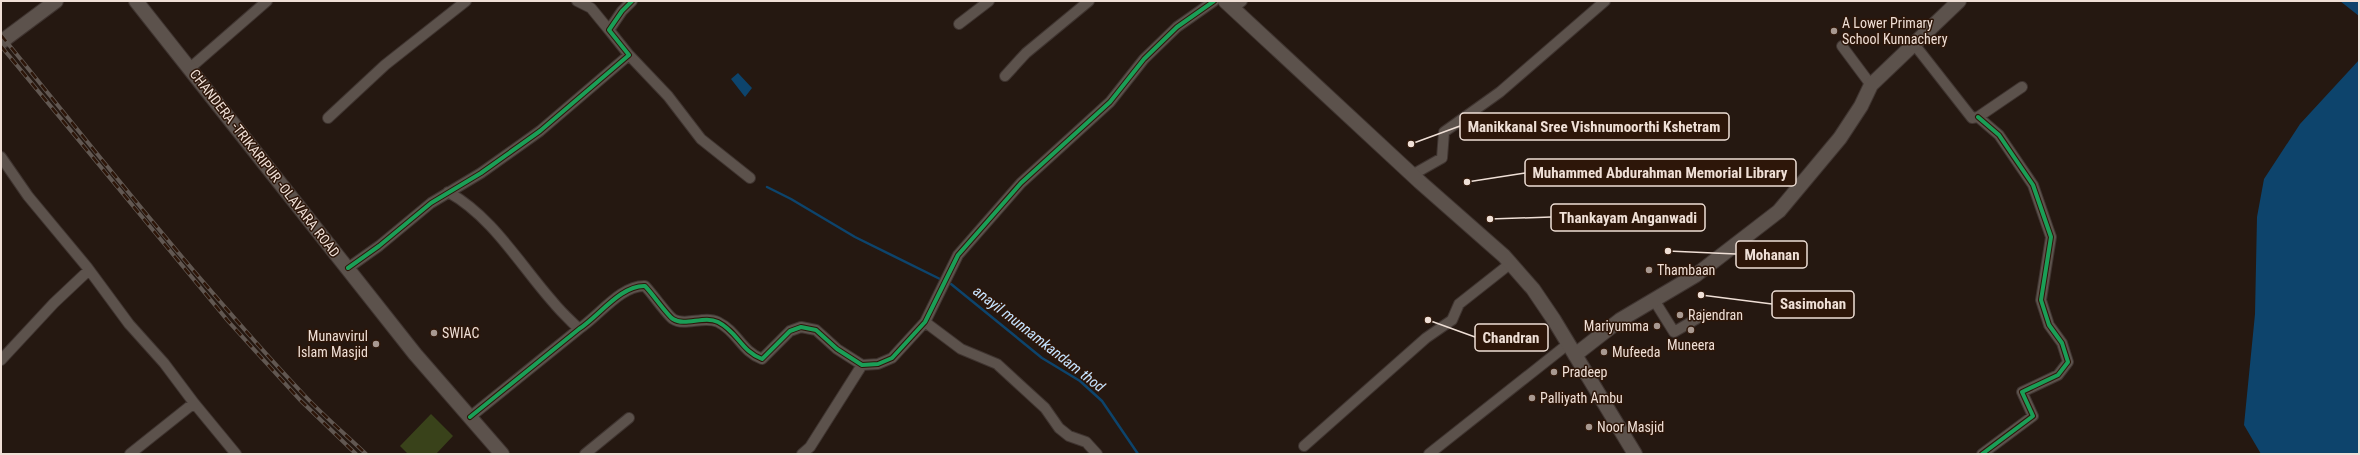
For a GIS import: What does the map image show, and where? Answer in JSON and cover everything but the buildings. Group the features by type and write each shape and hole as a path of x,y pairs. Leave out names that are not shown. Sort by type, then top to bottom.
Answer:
{"main road":[{"path":"1,42 56,1"},
{"name":"CHANDERA -TRIKARIPUR -OLAVARA ROAD","path":"136,1 415,354 502,454"},
{"path":"1572,350 1696,274 1779,211 1840,138 1861,106 1872,85 1959,1"},
{"path":"1233,3 1412,174 1511,264 1533,288 1636,454"}],"street":[{"path":"190,68 267,1"},
{"path":"328,118 385,65 466,1"},
{"path":"577,1 591,8 630,55 668,96 701,139 750,178"},
{"path":"609,30 622,11 632,1"},
{"path":"959,24 989,1"},
{"path":"1005,76 1026,53 1089,1"},
{"path":"470,416 579,329 594,319 618,295 637,285 645,286 673,319 684,321 702,318 717,322 734,333 751,355 762,359 790,331 801,327 816,330 837,349 862,365 878,364 892,358 925,322 958,256 1021,183 1110,102 1144,59 1177,26 1214,1"},
{"path":"1412,174 1442,158 1444,132 1500,92 1605,1"},
{"path":"1914,44 1972,118 1978,117 2022,87"},
{"path":"1842,46 1872,85"},
{"path":"348,268 379,246 411,217 448,192 481,173 540,131 630,55"},
{"path":"1978,117 2002,140 2033,184 2051,237 2042,300 2049,325 2062,343 2068,362 2058,375 2022,392 2033,416 1982,454"},
{"path":"1,157 28,196 89,270 128,324 164,363 194,403 236,454"},
{"path":"448,192 464,200 483,219 552,302 579,329"},
{"path":"1304,446 1426,338 1452,320 1459,304 1511,264"},
{"path":"1,360 54,303 89,270"},
{"path":"1654,300 1674,332 1702,315"},
{"path":"925,322 961,350 996,364 1045,408 1059,428 1069,436 1086,442 1097,454"},
{"path":"1428,454 1572,350"},
{"path":"802,454 810,447 862,365"},
{"path":"130,454 194,403"},
{"path":"586,454 629,418"}],"green space":[{"path":"431,414 453,436 436,454 408,454 400,446"}],"water":[{"path":"2340,1 2359,1 2359,16"},
{"path":"2359,60 2359,454 2261,454 2244,425 2255,314 2257,217 2264,179 2300,124"},
{"path":"738,73 752,88 745,97 731,79"}],"waterway":[{"name":"anayil munnamkandam thod","path":"767,187 791,199 855,237 942,280"},
{"name":"anayil munnamkandam thod","path":"951,284 1042,358 1080,381 1102,401 1138,454"}],"railway":[{"path":"1,35 112,173 226,308 305,396 366,454"},
{"path":"1,46 228,321 300,400 356,454"}],"cycle path":[{"path":"348,268 379,246 431,203 481,173 540,131 629,55 609,30 622,11 632,1"},
{"path":"470,417 587,323 610,302 627,290 636,287 645,286 673,319 683,322 707,320 718,322 725,326 749,351 762,359 790,331 801,327 816,330 837,349 862,365 878,364 892,358 925,322 958,255 1021,183 1110,102 1144,59 1177,27 1214,1"},
{"path":"1978,117 1999,135 2033,185 2051,237 2041,300 2049,325 2062,343 2068,362 2058,375 2022,392 2033,416 1982,454"}],"place":[{"name":"A Lower Primary School Kunnachery","path":"1834,31"},
{"name":"Manikkanal Sree Vishnumoorthi Kshetram","path":"1411,144"},
{"name":"Muhammed Abdurahman Memorial Library","path":"1467,182"},
{"name":"Thankayam Anganwadi","path":"1490,219"},
{"name":"Mohanan","path":"1668,251"},
{"name":"Thambaan","path":"1649,270"},
{"name":"Sasimohan","path":"1701,295"},
{"name":"Rajendran","path":"1680,315"},
{"name":"Chandran","path":"1428,320"},
{"name":"Mariyumma","path":"1657,326"},
{"name":"Muneera","path":"1691,330"},
{"name":"SWIAC","path":"434,333"},
{"name":"Munavvirul Islam Masjid","path":"376,344"},
{"name":"Mufeeda","path":"1604,352"},
{"name":"Pradeep","path":"1554,372"},
{"name":"Palliyath Ambu","path":"1532,398"},
{"name":"Noor Masjid","path":"1589,427"}]}
